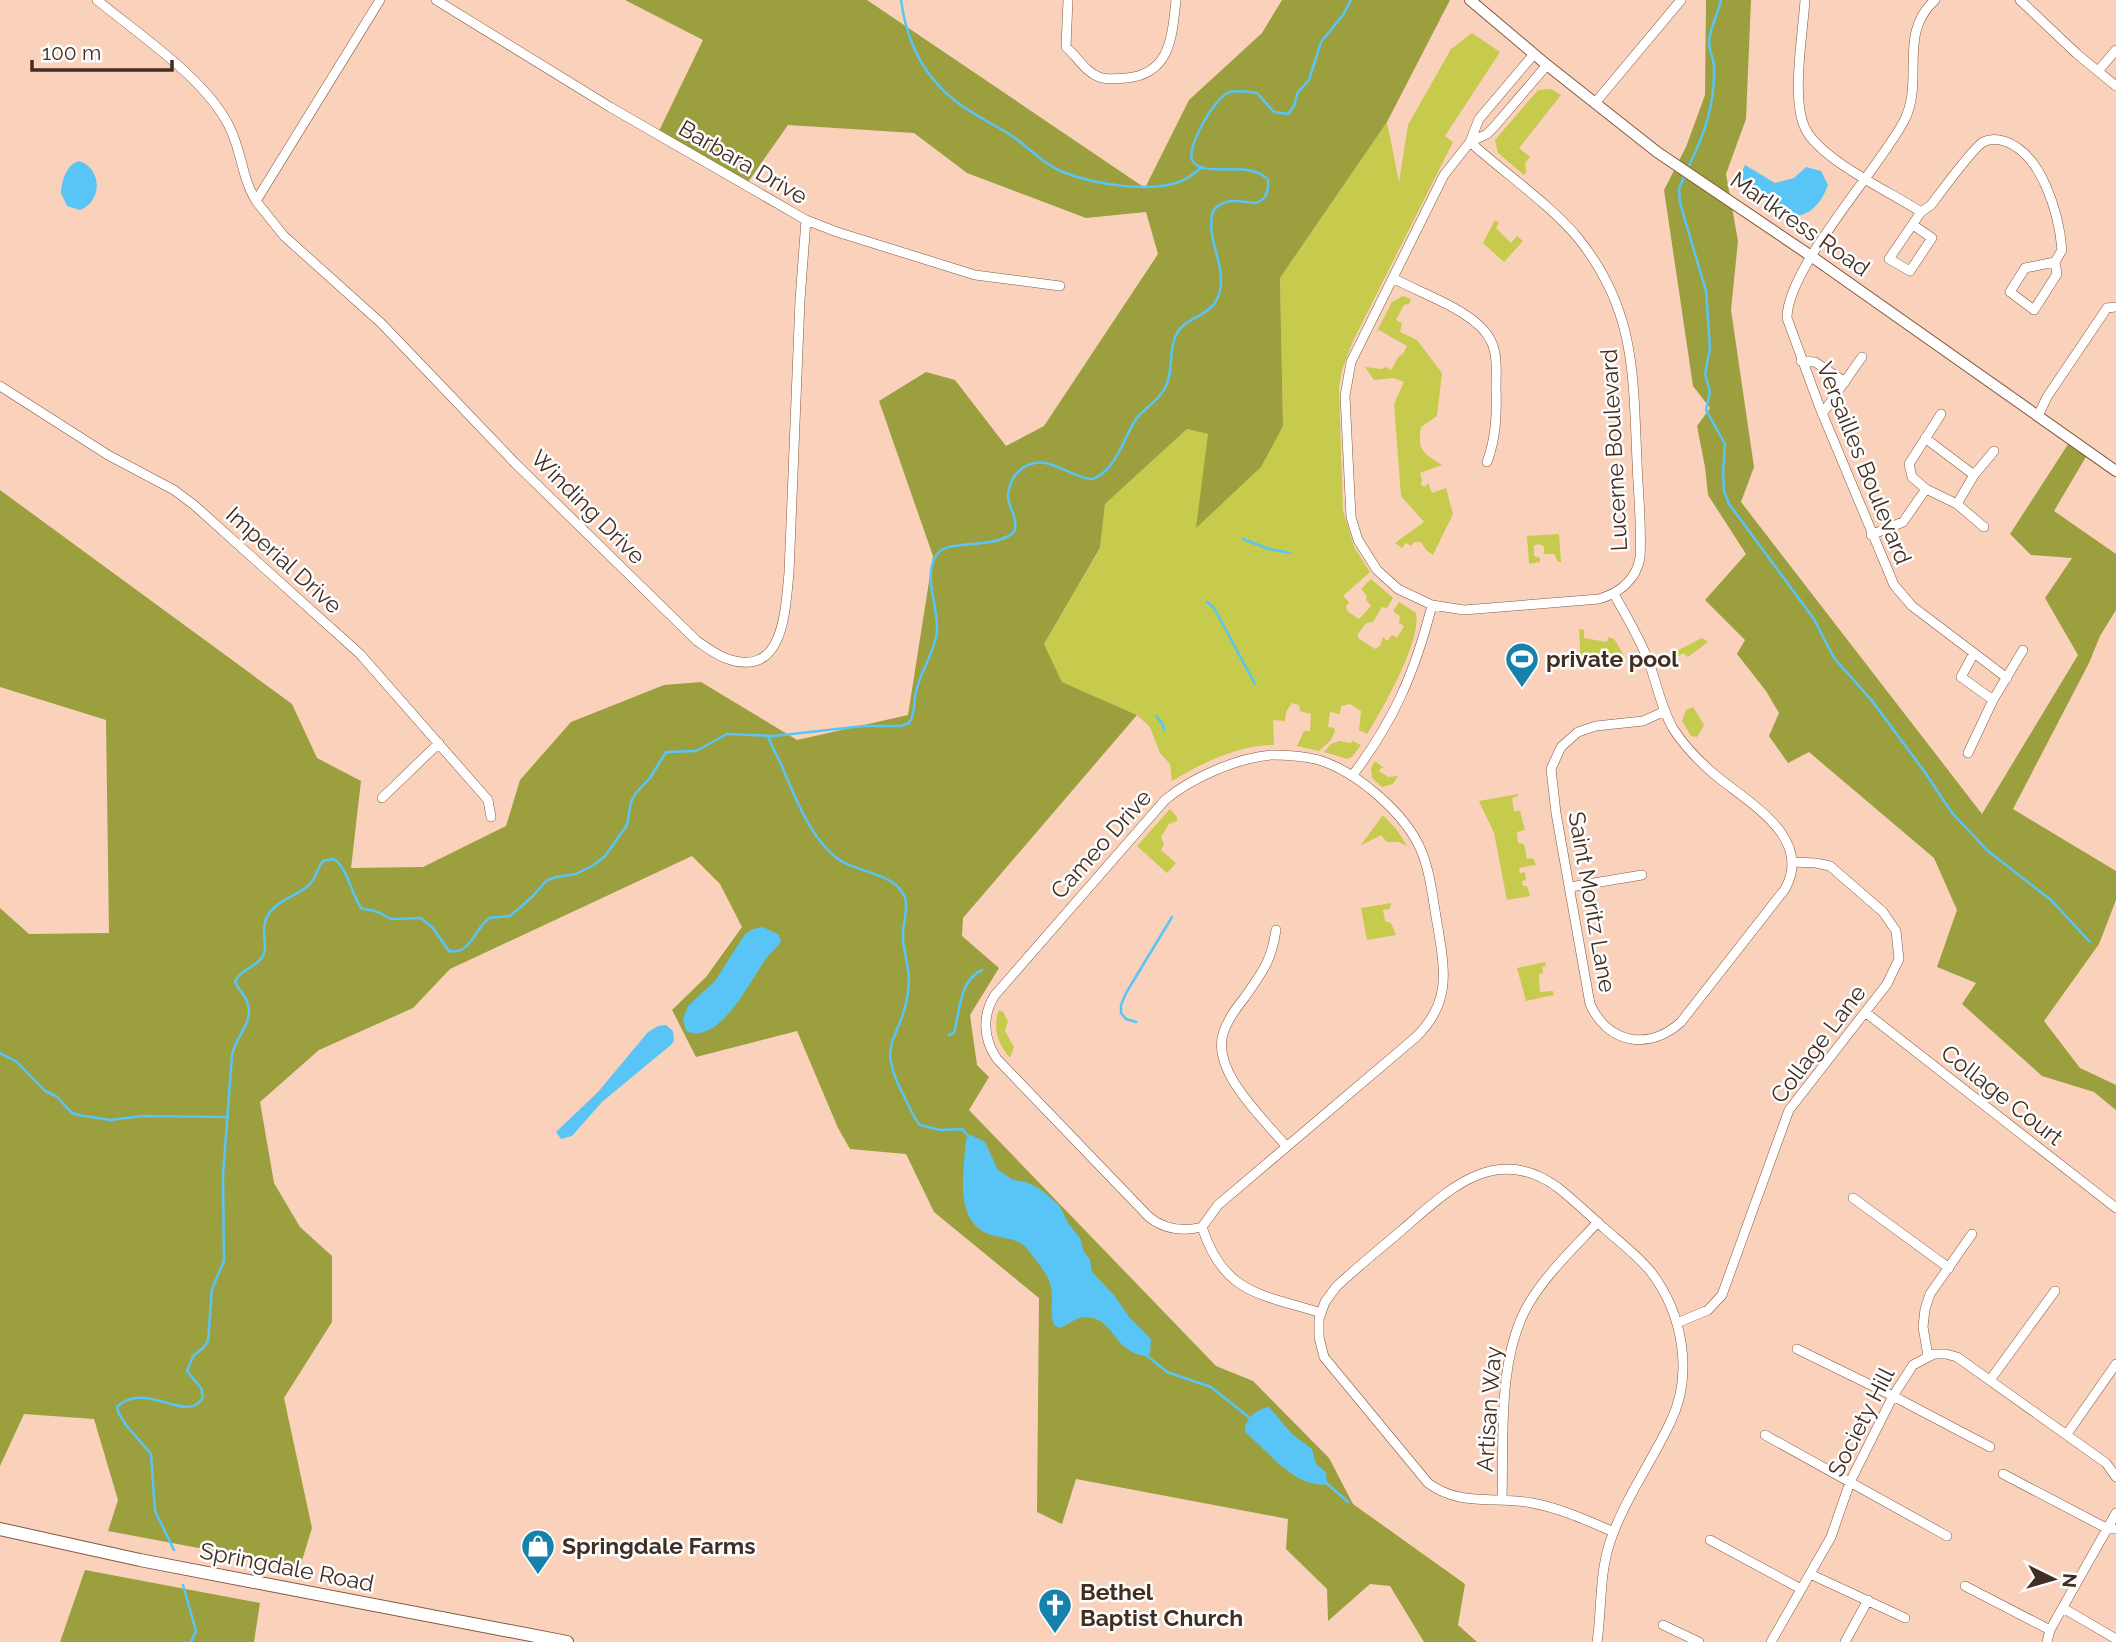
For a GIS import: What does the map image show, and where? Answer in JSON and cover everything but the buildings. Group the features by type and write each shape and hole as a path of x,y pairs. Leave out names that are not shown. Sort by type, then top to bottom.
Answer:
{"main road":[{"name":"Springdale Road","path":"0,1529 139,1560 568,1642"}],"street":[{"path":"97,0 178,66 214,102 234,136 244,178 256,201"},
{"path":"256,201 380,0"},
{"name":"Barbara Drive","path":"436,0 618,112 806,220 975,275 1060,286"},
{"path":"1068,0 1066,47 1090,72 1114,80 1132,78 1149,71 1167,52 1176,0"},
{"name":"Marlkress Road","path":"1470,0 1547,65 1670,161 1811,256 2116,471"},
{"path":"1595,103 1681,0"},
{"path":"1805,0 1798,85 1804,128 1820,147 1865,181 1921,212"},
{"name":"Versailles Boulevard","path":"1935,0 1918,20 1911,99 1905,119 1811,256 1794,287 1787,306 1787,318 1822,414 1894,585 1903,598 2007,678"},
{"path":"2020,0 2043,24 2116,86"},
{"path":"2098,71 2116,50"},
{"path":"1534,54 1479,118 1470,142 1444,175 1355,353 1346,379 1345,407 1349,505 1358,540 1377,570 1398,589 1432,605 1464,610 1505,608 1591,601 1614,594 1645,652 1675,732 1694,756 1777,827 1790,848 1792,862"},
{"path":"1470,142 1490,131 1547,65"},
{"path":"1913,225 1932,238 1910,271 1889,259 1921,212 1931,205 1981,143 1999,139 2010,143 2037,165 2051,201 2062,250 2055,262 2057,274 2034,310 2010,292 2025,268 2055,262"},
{"name":"Lucerne Boulevard","path":"1470,142 1576,235 1605,278 1625,326 1633,370 1640,546 1639,563 1635,572 1614,594"},
{"name":"Winding Drive","path":"256,201 284,236 381,323 515,463 697,641 723,657 750,663 762,659 775,647 785,615 806,220"},
{"path":"1393,278 1470,318 1484,329 1492,341 1496,370 1496,418 1487,462"},
{"path":"2039,416 2047,397 2107,308 2116,307"},
{"path":"1822,414 1862,357"},
{"path":"1801,361 1815,362 1845,382"},
{"name":"Imperial Drive","path":"0,386 108,455 174,490 194,505 360,654 488,800 491,817"},
{"path":"1941,414 1909,464 1912,477 1926,489 1957,504 1984,527"},
{"path":"1925,438 1974,475"},
{"path":"1957,504 1974,475 1994,452"},
{"path":"1871,535 1903,522 1926,489"},
{"path":"1352,776 1402,696 1418,658 1432,605"},
{"path":"1968,753 1993,700 2023,650"},
{"path":"1974,653 1961,677 1993,700"},
{"name":"Saint Moritz Lane","path":"1665,711 1643,721 1584,730 1568,739 1557,754 1551,776 1587,995 1593,1011 1606,1028 1630,1039 1648,1040 1666,1033 1681,1022 1785,889 1792,862"},
{"path":"382,798 439,743"},
{"name":"Cameo Drive","path":"1271,755 1318,760 1352,776 1394,811 1410,830 1421,850 1429,877 1444,962 1443,991 1435,1012 1421,1032 1286,1146 1217,1205 1202,1227 1174,1229 1153,1220 1004,1067 994,1054 987,1034 986,1019 989,1005 995,995 1156,809 1179,789 1239,762 1271,755"},
{"name":"Collage Lane","path":"1677,1323 1708,1310 1722,1295 1789,1110 1891,978 1897,965 1899,943 1893,925 1884,912 1836,870 1823,864 1792,862"},
{"path":"1570,887 1642,875"},
{"path":"1276,930 1269,960 1229,1018 1223,1032 1221,1050 1231,1080 1286,1146"},
{"name":"Collage Court","path":"1865,1012 2116,1208"},
{"path":"1597,1642 1603,1574 1614,1532 1678,1405 1683,1368 1677,1323 1667,1298 1652,1274 1634,1254 1560,1189 1542,1178 1514,1170 1490,1170 1476,1174 1451,1188 1329,1296 1321,1313 1318,1329 1320,1344 1327,1362 1428,1483 1439,1491 1458,1498 1542,1505 1614,1532"},
{"path":"1853,1198 1949,1268"},
{"name":"Artisan Way","path":"1502,1500 1507,1367 1514,1337 1537,1292 1598,1222"},
{"path":"1202,1227 1216,1257 1239,1284 1257,1294 1321,1313"},
{"path":"1928,1356 1923,1327 1930,1294 1972,1234"},
{"path":"1990,1380 2056,1291"},
{"path":"1797,1349 1990,1447"},
{"name":"Society Hill","path":"1771,1642 1831,1537 1850,1482 1893,1396 1913,1364 1928,1356 1946,1354 1957,1357 2106,1463 2116,1477"},
{"path":"2067,1434 2116,1364"},
{"path":"1765,1435 1947,1536"},
{"path":"2003,1474 2112,1529"},
{"path":"2047,1642 2050,1630 2112,1529 2116,1513"},
{"path":"1710,1540 1801,1589"},
{"path":"1810,1574 1905,1618"},
{"path":"1965,1586 2050,1630"},
{"path":"1845,1642 1868,1600"},
{"path":"2063,1608 2116,1639"},
{"path":"1663,1625 1699,1642"}],"shaded area":[{"path":"625,0 867,0 1145,188 1189,100 1262,33 1282,0 1450,0 1387,122 1280,278 1283,426 1261,467 1196,528 1208,434 1187,429 1105,504 1100,548 1044,644 1062,682 1137,715 963,918 962,936 999,968 970,1015 977,1065 989,1077 969,1110 1216,1366 1253,1381 1329,1458 1353,1504 1465,1584 1458,1625 1477,1642 1424,1642 1390,1586 1370,1584 1328,1621 1327,1589 1286,1549 1288,1519 1076,1479 1062,1524 1037,1512 1039,1298 934,1212 906,1154 850,1149 838,1128 797,1031 696,1057 672,1010 706,977 742,927 720,884 692,856 450,969 413,1008 319,1050 260,1102 274,1183 300,1227 332,1256 332,1322 284,1398 312,1528 300,1567 108,1531 118,1500 94,1419 24,1414 0,1466 0,908 29,934 109,933 106,720 0,687 0,490 292,704 317,758 361,781 351,868 423,867 506,826 520,780 571,722 664,685 701,682 797,740 908,715 933,556 879,401 926,372 955,380 1006,446 1044,426 1158,254 1146,212 1086,218 967,173 914,133 788,125 748,182 659,131 703,40"},
{"path":"1706,0 1751,0 1746,119 1726,174 1738,241 1731,310 1754,467 1741,502 1982,814 2078,655 2045,598 2072,558 2031,555 2010,534 2072,438 2090,450 2054,511 2116,554 2116,610 2100,636 2089,663 2013,809 2116,871 2116,900 2099,944 2044,1021 2080,1068 2116,1085 2116,1110 2094,1092 2042,1076 1962,1004 1976,983 1937,967 1957,910 1934,858 1809,752 1788,763 1769,736 1779,713 1766,691 1737,654 1745,640 1705,600 1746,554 1708,495 1697,426 1710,408 1693,386 1664,190 1686,147 1705,95"},
{"path":"1472,33 1500,52 1445,136 1453,142 1353,341 1342,370 1339,388 1343,510 1354,547 1370,572 1343,596 1349,602 1346,607 1348,612 1359,619 1371,606 1361,589 1371,579 1393,598 1387,608 1382,607 1373,622 1366,623 1358,634 1358,638 1375,649 1380,646 1383,637 1387,641 1392,635 1397,638 1404,626 1399,623 1400,616 1393,611 1399,602 1416,613 1413,640 1407,657 1367,734 1359,730 1361,711 1350,704 1341,706 1340,714 1330,712 1328,727 1334,728 1335,731 1331,740 1319,751 1297,746 1304,731 1310,731 1311,714 1300,711 1299,705 1292,703 1286,712 1285,721 1273,720 1274,745 1234,751 1172,781 1170,764 1160,753 1150,727 1137,715 1062,682 1044,644 1100,549 1105,504 1187,429 1209,434 1283,426 1280,278 1387,122 1399,182 1408,125 1451,49"},
{"path":"1551,89 1561,95 1519,148 1530,157 1525,163 1524,175 1498,153 1495,140 1538,90"},
{"path":"1495,220 1499,223 1496,228 1511,243 1517,236 1523,241 1504,262 1483,243"},
{"path":"1403,296 1411,299 1409,304 1404,305 1396,320 1402,323 1400,332 1417,340 1442,373 1437,416 1421,427 1420,435 1423,450 1442,465 1420,473 1421,485 1425,487 1428,483 1432,493 1446,488 1453,514 1433,555 1421,542 1414,542 1411,546 1406,543 1402,548 1395,543 1424,522 1401,496 1394,404 1404,382 1394,378 1374,380 1365,367 1386,367 1391,370 1403,354 1407,346 1379,330 1376,333 1392,302"},
{"path":"1559,534 1561,562 1558,562 1554,554 1544,554 1544,546 1538,544 1534,546 1534,556 1540,558 1540,562 1529,564 1527,536"},
{"path":"1579,629 1584,630 1584,638 1607,642 1608,637 1614,639 1625,657 1581,664"},
{"path":"1702,638 1708,642 1688,657 1683,653 1661,668 1659,660"},
{"path":"1693,707 1704,725 1697,737 1691,736 1682,721 1686,710"},
{"path":"1352,741 1361,745 1352,757 1347,759 1324,752 1331,744"},
{"path":"1375,761 1384,768 1379,771 1388,777 1398,776 1393,784 1382,787 1372,778 1371,768"},
{"path":"1518,794 1512,798 1514,811 1520,811 1525,830 1517,832 1518,843 1524,844 1527,859 1533,858 1536,865 1519,868 1520,873 1525,872 1526,880 1522,881 1523,886 1527,886 1530,896 1507,900 1494,833 1479,801"},
{"path":"1170,809 1177,821 1169,824 1161,837 1164,845 1161,850 1176,863 1167,873 1137,846"},
{"path":"1383,815 1407,846 1399,842 1387,842 1381,835 1360,846"},
{"path":"1391,903 1390,909 1383,910 1385,921 1391,923 1396,935 1367,940 1361,908"},
{"path":"1545,962 1543,973 1539,974 1540,992 1553,991 1554,995 1526,1001 1517,968"},
{"path":"999,1010 1008,1021 1005,1031 1014,1047 1010,1058 997,1036"},
{"path":"85,1570 260,1603 254,1642 60,1642"}],"water":[{"path":"79,161 92,170 97,185 93,200 80,210 67,206 61,193 66,174 71,166"},
{"path":"1745,165 1775,183 1794,178 1806,167 1821,171 1828,185 1815,207 1805,214 1792,216 1743,187 1741,174"},
{"path":"763,927 779,935 781,942 765,960 741,998 721,1022 710,1030 698,1033 686,1031 683,1019 688,1006 715,981 745,934"},
{"path":"666,1025 673,1031 672,1044 602,1102 572,1136 561,1139 556,1132 598,1092 648,1032"},
{"path":"971,1135 985,1142 998,1170 1013,1180 1026,1182 1040,1189 1059,1205 1080,1238 1084,1252 1090,1259 1092,1272 1151,1339 1150,1354 1145,1356 1134,1353 1100,1321 1091,1318 1080,1318 1060,1328 1054,1325 1050,1282 1029,1251 1018,1242 981,1230 966,1210 964,1167 966,1139"},
{"path":"1269,1407 1292,1434 1312,1449 1316,1464 1326,1472 1327,1484 1315,1484 1293,1475 1245,1432 1246,1423 1252,1415"}],"waterway":[{"path":"901,0 908,32 916,52 941,88 967,109 1013,137 1055,168 1105,183 1152,187 1182,181 1202,167"},
{"path":"174,1550 155,1511 151,1454 126,1425 117,1407 128,1400 140,1398 188,1407 196,1405 203,1397 201,1388 187,1371 193,1356 208,1341 212,1289 224,1261 223,1175 232,1055 249,1016 247,1001 235,982 240,974 263,956 264,924 270,912 309,885 323,861 334,859 346,875 361,908 391,919 421,918 433,928 449,951 462,950 489,918 510,916 546,881 576,874 605,856 627,825 635,794 650,778 666,752 696,751 727,734 774,736 864,726 901,726 909,723 918,684 936,639 937,622 931,581 933,561 938,553 952,546 995,541 1014,532 1015,522 1008,500 1009,492 1015,475 1030,464 1048,464 1093,479 1108,469 1136,419 1165,388 1172,348 1180,328 1206,312 1217,300 1221,281 1212,231 1213,211 1227,202 1256,203 1263,199 1268,191 1268,180 1250,170 1197,166 1191,153 1204,122 1217,102 1233,91 1257,93 1274,112 1288,114 1294,106 1298,92 1309,80 1321,42 1343,15 1351,0"},
{"path":"1688,168 1704,132 1710,107 1714,68 1709,42 1721,0"},
{"path":"1685,174 1679,189 1680,203 1706,291 1710,348 1705,374 1710,392 1706,410 1725,444 1724,491 1729,504 1814,619 1834,658 1873,702 1952,813 1988,851 2051,900 2090,942"},
{"path":"1243,539 1269,549 1290,553"},
{"path":"1207,602 1214,608 1255,684"},
{"path":"1156,716 1163,724 1164,730"},
{"path":"768,736 812,830 828,851 847,864 888,880 903,892 906,902 903,940 909,985 905,1008 890,1050 894,1074 912,1114 920,1125 940,1130 962,1129 970,1138"},
{"path":"1136,1022 1126,1019 1121,1013 1121,1005 1172,917"},
{"path":"949,1035 954,1033 959,1006 969,981 982,970"},
{"path":"0,1053 17,1062 45,1091 56,1096 72,1113 78,1115 110,1120 142,1116 228,1117"},
{"path":"1145,1354 1167,1372 1211,1387 1251,1419"},
{"path":"1325,1482 1348,1502"},
{"path":"183,1585 196,1631 191,1642"}],"place":[{"name":"private pool","path":"1522,689"},
{"name":"Springdale Farms","path":"538,1576"},
{"name":"Bethel Baptist Church","path":"1055,1635"}]}
